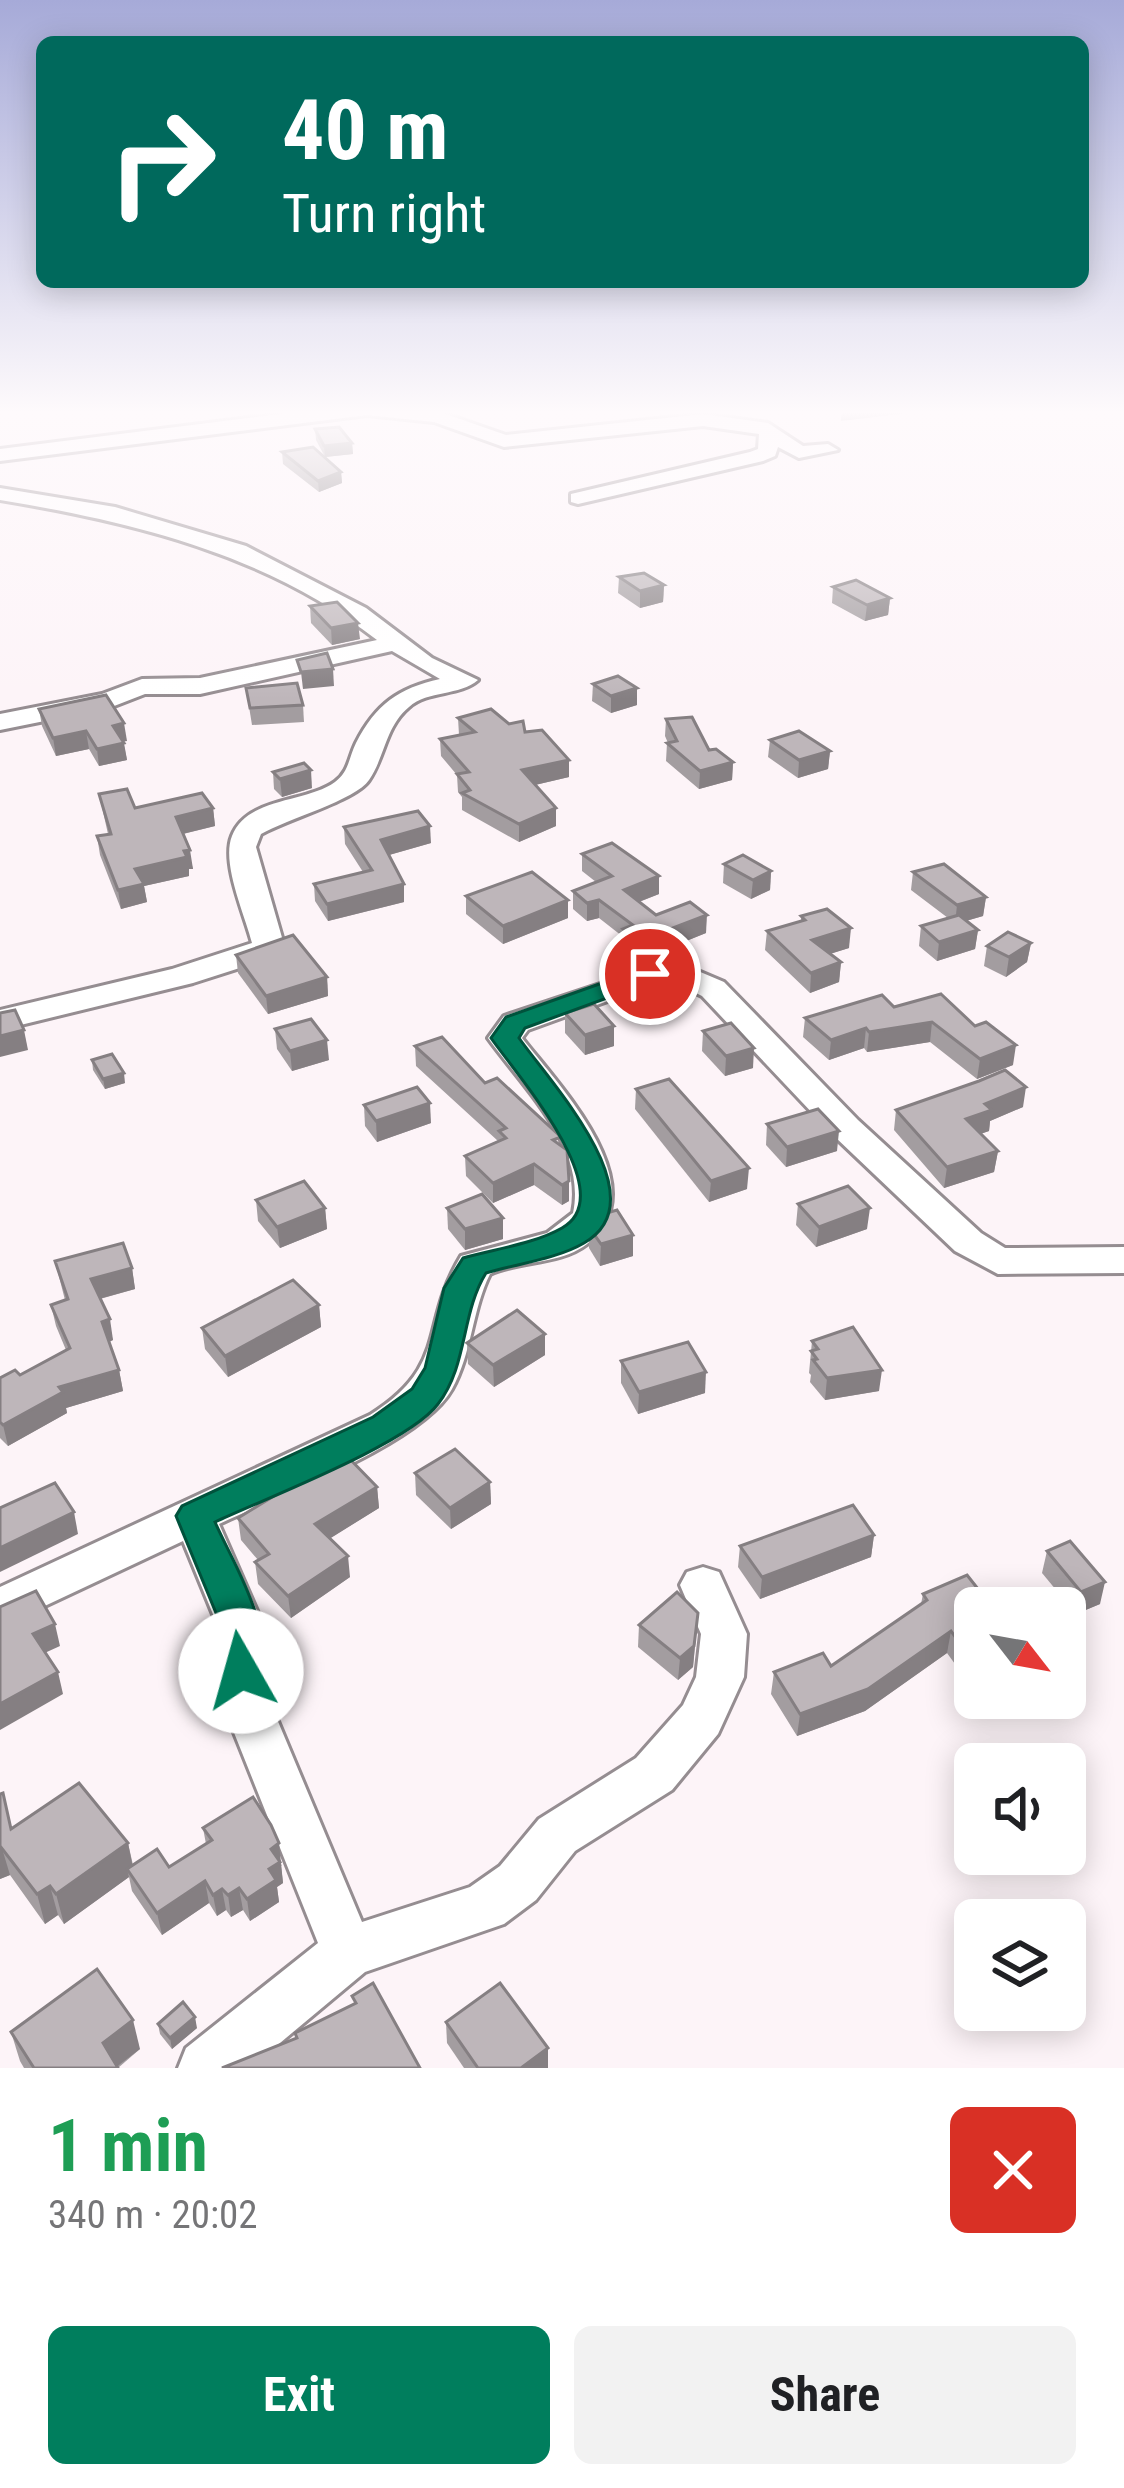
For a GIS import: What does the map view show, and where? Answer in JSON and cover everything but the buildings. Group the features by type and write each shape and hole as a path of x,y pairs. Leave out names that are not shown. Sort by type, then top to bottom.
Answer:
{"street":[{"path":"0,1020 182,976 269,948 242,847 248,830 286,808 340,793 358,778 369,743 396,704 411,693 465,680 423,663 358,613 214,542 76,506"},
{"path":"0,722 92,704 142,687 200,686 395,643"},
{"path":"0,1608 385,1426 424,1398 442,1368 460,1288 475,1265 574,1235 590,1219 597,1190 590,1158 505,1038 516,1023 650,974 672,969 712,989 846,1128 968,1242 998,1261 1124,1260"},
{"path":"194,1516 242,1630 245,1700 348,1952"},
{"path":"206,2068 348,1952 485,1907 518,1882 557,1835 654,1774 701,1719 720,1677 724,1634 703,1586"}],"route":[{"path":"241,1671 242,1630 194,1516 385,1426 424,1398 442,1368 460,1288 475,1265 491,1257 539,1249 574,1235 590,1219 597,1190 590,1158 505,1038 516,1023 650,974"}]}
